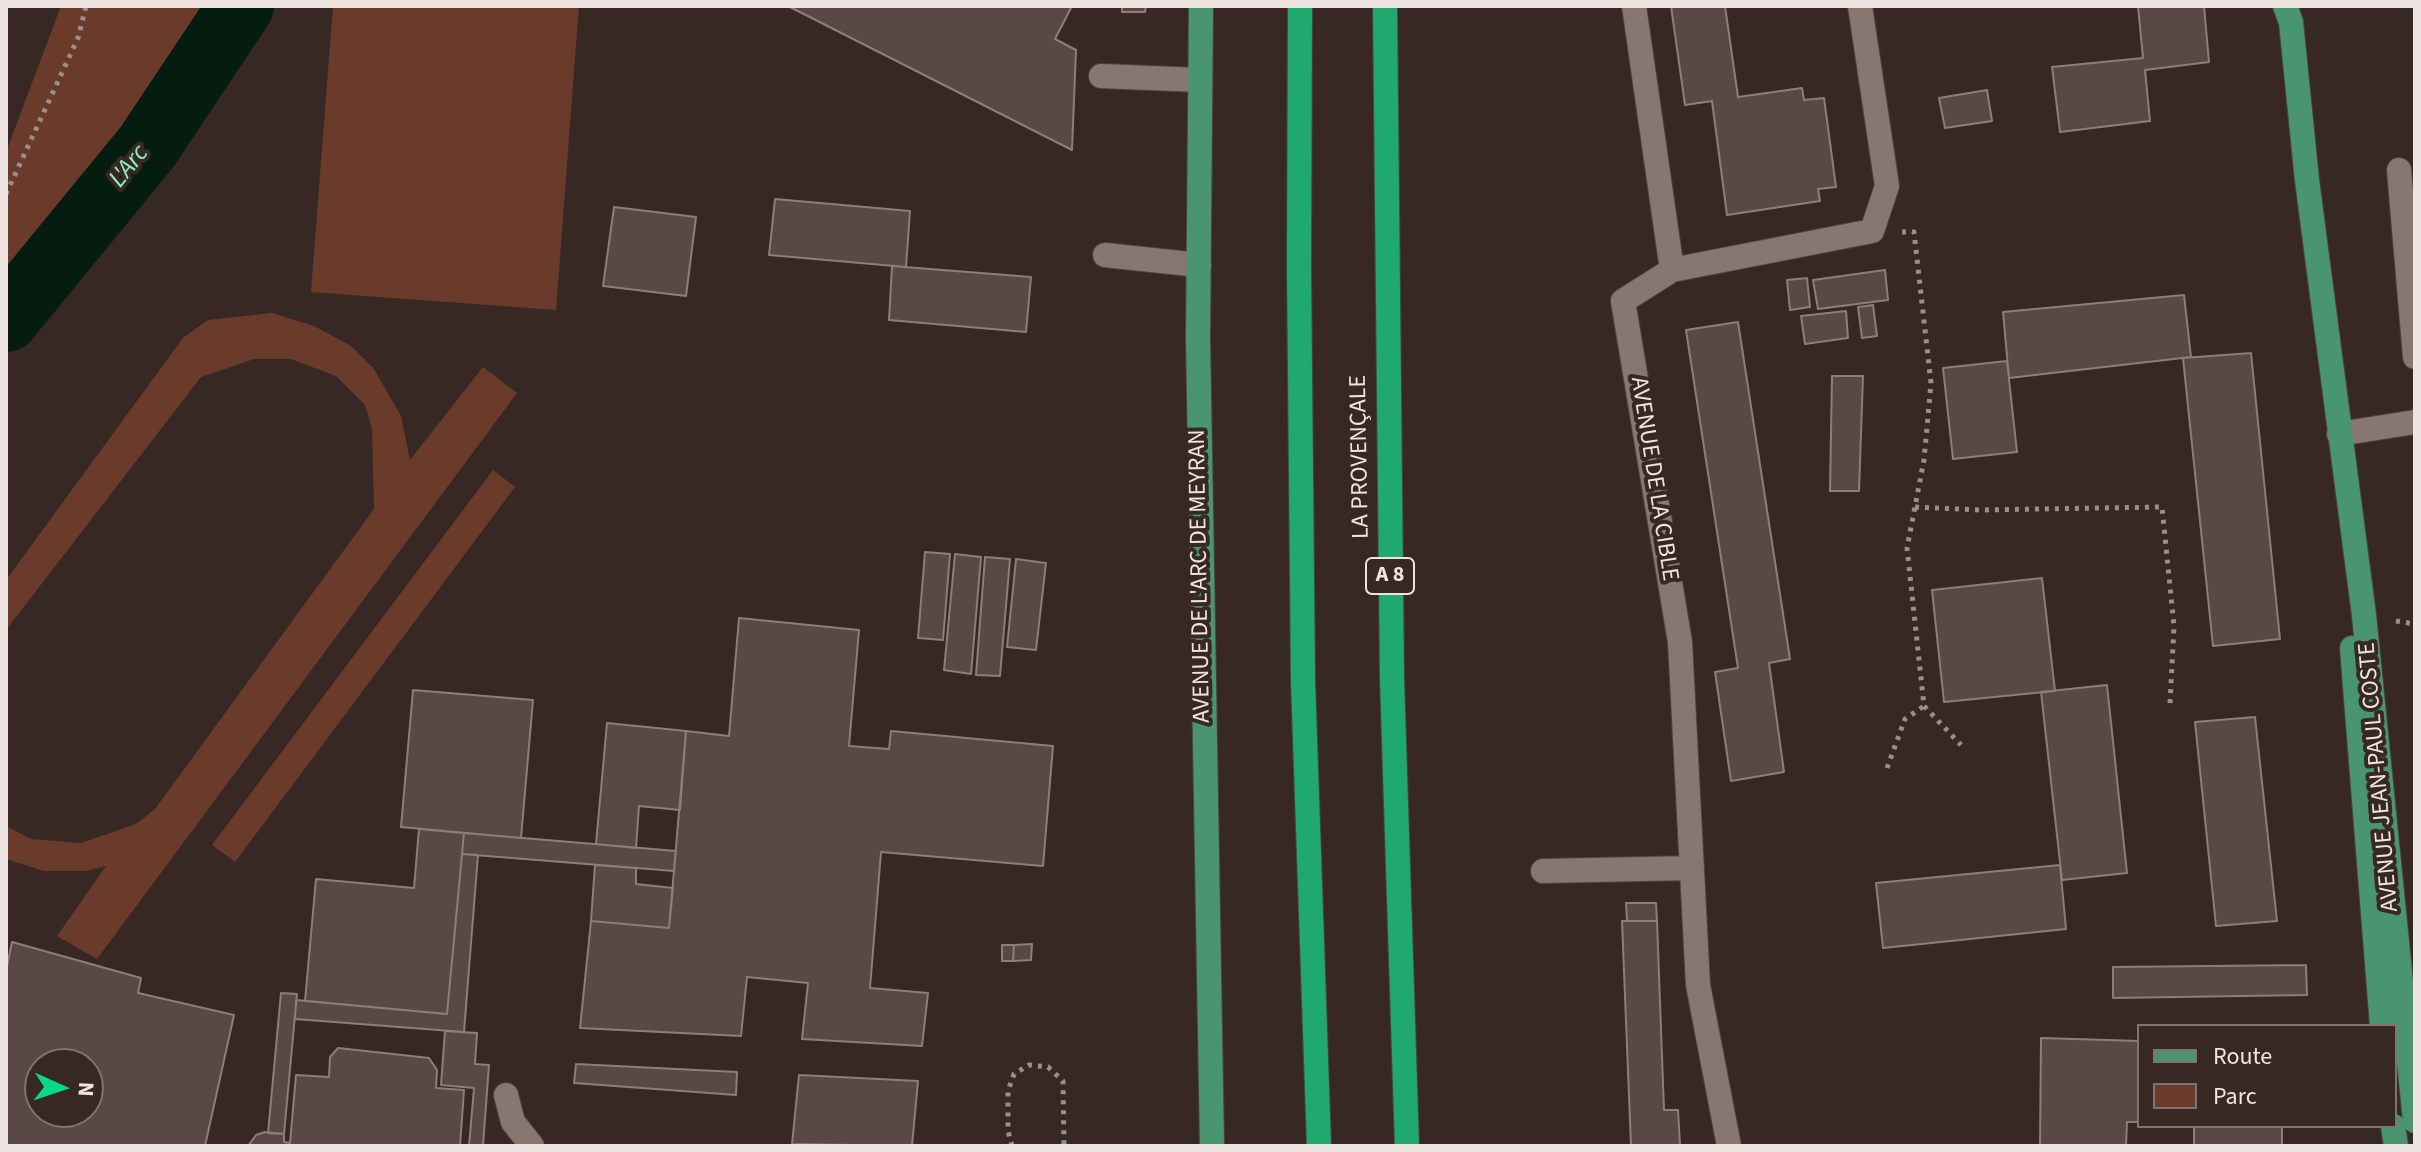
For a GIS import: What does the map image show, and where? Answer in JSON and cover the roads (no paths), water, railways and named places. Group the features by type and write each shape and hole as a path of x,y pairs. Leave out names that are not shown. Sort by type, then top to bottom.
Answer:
{"highway":[{"path":"1300,6 1303,681 1319,1146"},
{"name":"LA PROVENÇALE","path":"1385,6 1392,679 1407,1146"}],"main road":[{"name":"AVENUE DE L'ARC DE MEYRAN","path":"1201,6 1199,265 1204,789 1212,1146"},
{"name":"AVENUE JEAN-PAUL COSTE","path":"2291,11 2339,434 2364,689 2415,1121"},
{"name":"AVENUE JEAN-PAUL COSTE","path":"2364,689 2382,1024"}],"street":[{"path":"1634,6 1672,270"},
{"name":"AVENUE DE LA CIBLE","path":"1729,1146 1698,985 1680,642 1623,301 1672,270 1872,231 1887,186 1860,6"},
{"path":"1101,76 1200,80"},
{"path":"2399,170 2415,357"},
{"path":"1105,255 1199,265"},
{"path":"2339,434 2415,422"},
{"path":"1543,871 1692,868"},
{"path":"506,1095 513,1122 532,1146"}],"waterway":[{"name":"L'Arc","path":"6,319 147,147 241,6"}]}
